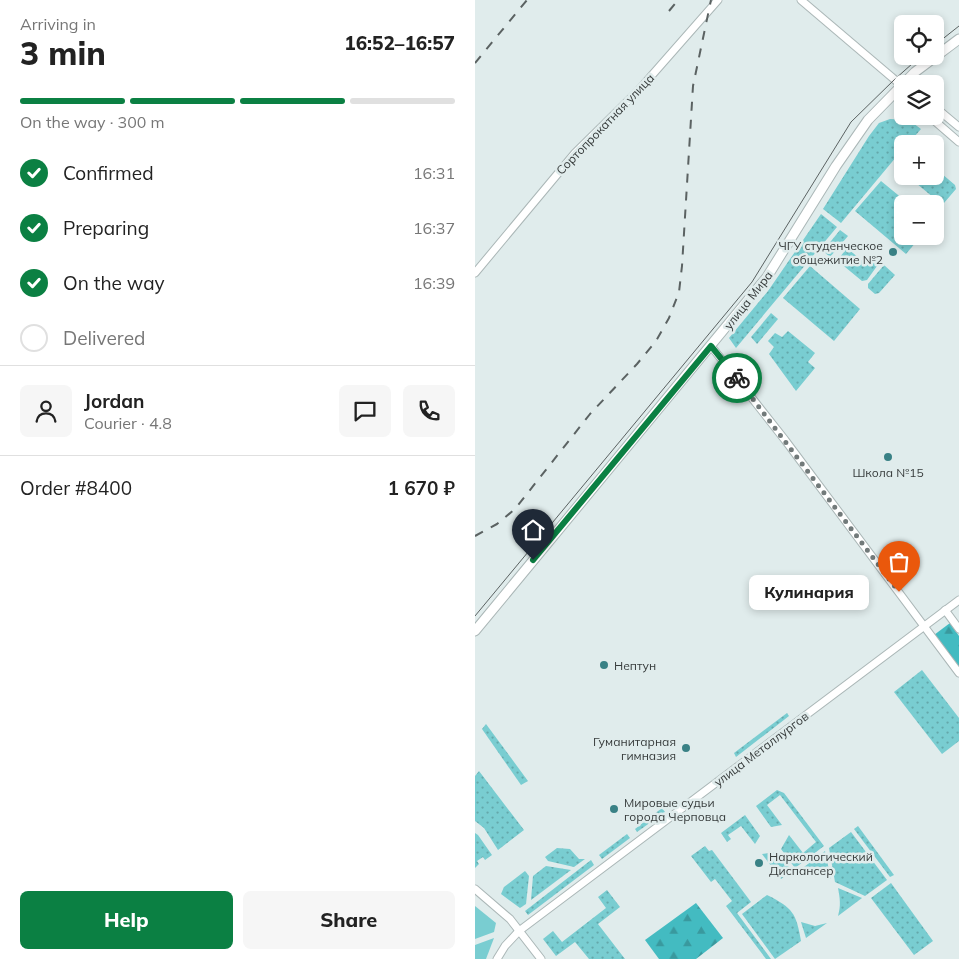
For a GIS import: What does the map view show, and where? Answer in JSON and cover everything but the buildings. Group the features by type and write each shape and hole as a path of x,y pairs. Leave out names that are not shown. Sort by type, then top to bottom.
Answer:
{"main road":[{"name":"улица Мира","path":"916,75 959,39"},
{"name":"улица Мира","path":"475,631 767,277 850,143 868,120 894,95"}],"street":[{"name":"Сортопрокатная улица","path":"475,273 575,152 638,90 719,0"},
{"path":"801,0 894,78"},
{"path":"944,115 959,127"},
{"path":"939,125 959,142"},
{"path":"711,346 785,440 959,673"},
{"name":"улица Металлургов","path":"497,959 505,946 519,931 959,600"},
{"path":"945,610 959,629"},
{"path":"475,889 510,919 541,959"}],"shaded area":[{"path":"894,119 894,125 916,125 921,129 916,135 894,135 894,160 841,223 823,209 879,123"},
{"path":"944,176 955,185 956,189 944,203 944,195 930,195 918,185 944,185"},
{"path":"881,181 898,195 894,195 894,244 855,211"},
{"path":"821,214 837,227 736,348 729,338 768,291"},
{"path":"840,230 848,236 830,257 823,251"},
{"path":"895,245 914,245 906,254"},
{"path":"847,248 866,264 872,258 877,262 877,266 867,280 862,281 839,262 840,257"},
{"path":"884,265 895,275 879,293 875,294 868,288 868,284"},
{"path":"810,266 860,309 834,341 783,298"},
{"path":"771,313 778,319 757,344 751,337"},
{"path":"788,331 815,353 808,362 815,368 796,391 769,354 774,347 768,341 775,333 782,337"},
{"path":"922,670 959,718 959,741 942,754 894,692"},
{"path":"787,713 789,716 736,757 734,753"},
{"path":"486,724 528,781 521,785 482,729"},
{"path":"479,771 524,830 498,850 484,828 475,821 475,776"},
{"path":"777,790 784,793 824,846 795,868 781,849 789,835 803,853 816,842 780,795 767,805 782,825 771,827 756,806"},
{"path":"662,808 665,812 637,832 635,829"},
{"path":"745,815 760,836 755,844 741,826 728,835 731,839 727,842 721,833"},
{"path":"858,826 894,875 890,877 854,829"},
{"path":"851,832 887,880 865,896 835,882 829,848"},
{"path":"475,833 492,855 485,860 483,857 477,861 479,864 475,868"},
{"path":"627,834 630,838 602,859 599,855"},
{"path":"705,846 709,851 712,850 751,902 737,913 771,959 766,959 726,906 732,901 715,879 711,882 691,856"},
{"path":"557,848 570,849 579,859 585,859 574,867 548,861 545,857"},
{"path":"825,851 831,879 817,867 804,867"},
{"path":"777,852 792,871 781,879 762,854"},
{"path":"591,860 594,865 528,915 525,911"},
{"path":"546,866 571,870 531,900 533,876"},
{"path":"525,871 529,876 526,904 520,908 501,894 504,887"},
{"path":"891,883 933,941 914,955 871,898"},
{"path":"838,888 862,898 838,916 840,902"},
{"path":"607,890 620,907 598,924 625,959 589,959 575,942 556,956 543,939 553,931 562,942 606,908 598,897"},
{"path":"767,895 783,904 792,912 801,941 775,959 742,914"},
{"path":"475,906 496,923 494,932 475,939"},
{"path":"801,922 815,926 827,923 806,938"},
{"path":"494,938 486,959 475,959 475,945"}],"green space":[{"path":"950,623 959,636 959,667 934,635"},
{"path":"696,903 723,938 696,959 659,959 645,940"}],"tram line":[{"path":"944,38 959,26"},
{"path":"475,616 752,282 851,122 911,65"}],"railway":[{"path":"475,63 527,0"},
{"path":"669,11 678,0"},
{"path":"475,536 497,524 515,509 590,414 656,341 669,318 679,292 682,266 693,86 711,0"}],"way so far":[{"path":"737,378 899,592"}],"place":[{"name":"ЧГУ студенческое общежитие №2","path":"893,252"},
{"name":"Школа №15","path":"888,457"},
{"name":"Кулинария","path":"899,592"},
{"name":"Нептун","path":"604,665"},
{"name":"Гуманитарная гимназия","path":"686,748"},
{"name":"Мировые судьи города Черповца","path":"614,809"},
{"name":"Наркологический Диспансер","path":"759,863"}],"route":[{"path":"533,560 711,346 737,378"}]}
